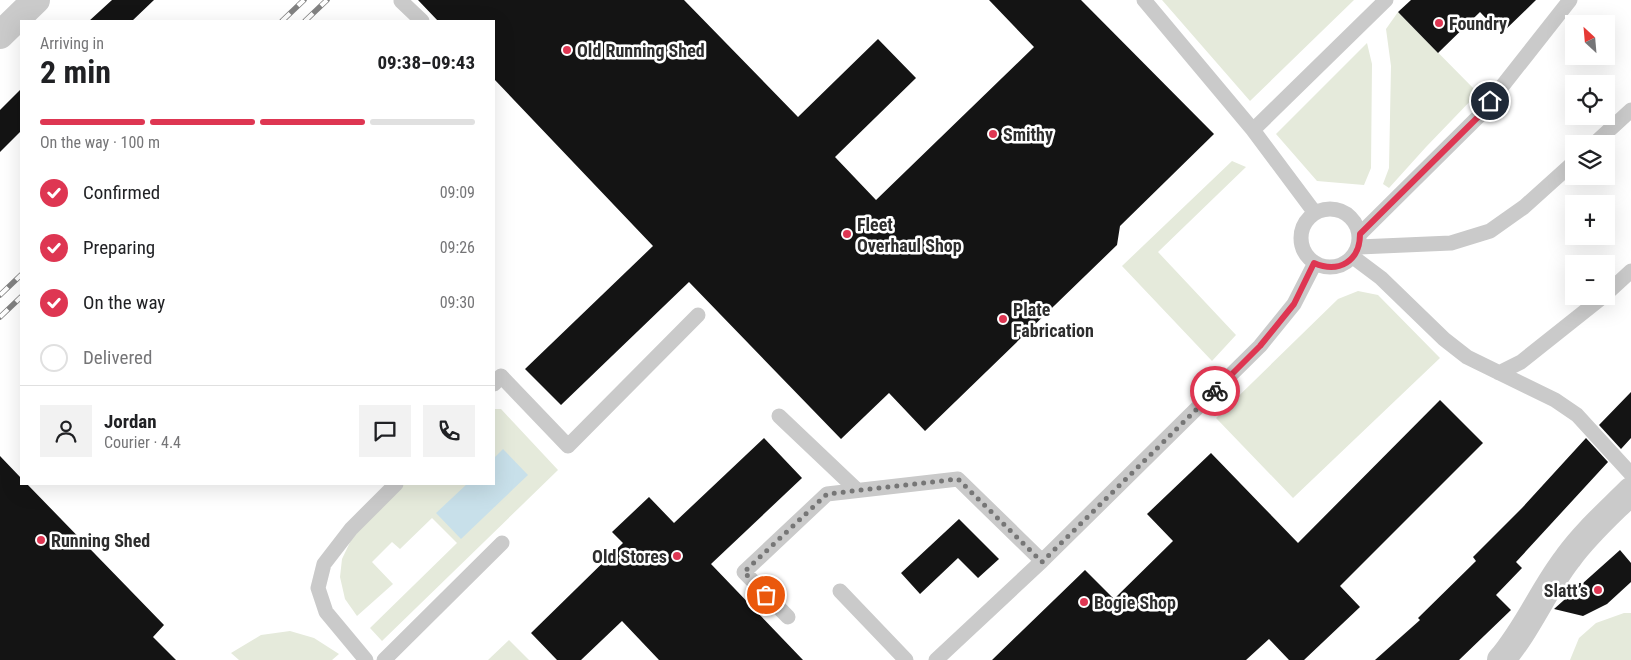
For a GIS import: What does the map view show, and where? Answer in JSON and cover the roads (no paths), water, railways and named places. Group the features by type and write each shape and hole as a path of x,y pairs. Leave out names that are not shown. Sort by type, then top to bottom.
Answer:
{"street":[{"path":"0,35 36,0"},
{"path":"1501,660 1524,629 1567,558 1631,491"}],"lane":[{"path":"403,0 401,1 421,20"},
{"path":"1144,0 1253,130 1315,213"},
{"path":"1253,130 1386,0"},
{"path":"1570,0 1478,117 1357,246 1347,263 1339,266 1322,267 1314,263 1304,252 1301,238 1302,228 1307,219 1315,213 1334,209 1351,217 1357,225 1357,246 1381,278 1444,339 1467,357 1555,400 1577,416 1631,474"},
{"path":"1604,135 1631,110"},
{"path":"1357,246 1451,243 1490,231 1524,207 1565,170"},
{"path":"936,660 1042,562 1260,346 1294,304 1314,263"},
{"path":"1615,286 1631,271"},
{"path":"1499,373 1521,362 1592,305"},
{"path":"495,383 501,376 568,446 698,315"},
{"path":"779,416 856,490"},
{"path":"788,617 744,572 827,494 958,479 1042,562"},
{"path":"364,659 326,612 318,588 324,564 351,529 395,485"},
{"path":"384,660 502,543"},
{"path":"840,591 906,660"}],"water":[{"path":"503,449 528,475 461,539 436,513 466,485 495,485 495,457"}],"railway":[{"path":"283,20 304,0"},
{"path":"306,20 327,0"},
{"path":"0,295 20,276"},
{"path":"0,317 20,298"}],"place":[{"name":"Foundry","path":"1439,23"},
{"name":"Old Running Shed","path":"567,50"},
{"name":"Smithy","path":"993,134"},
{"name":"Fleet Overhaul Shop","path":"847,234"},
{"name":"Plate Fabrication","path":"1003,319"},
{"name":"Running Shed","path":"41,540"},
{"name":"Old Stores","path":"677,556"},
{"name":"Slatt’s","path":"1598,590"},
{"name":"Bogie Shop","path":"1084,602"}]}
